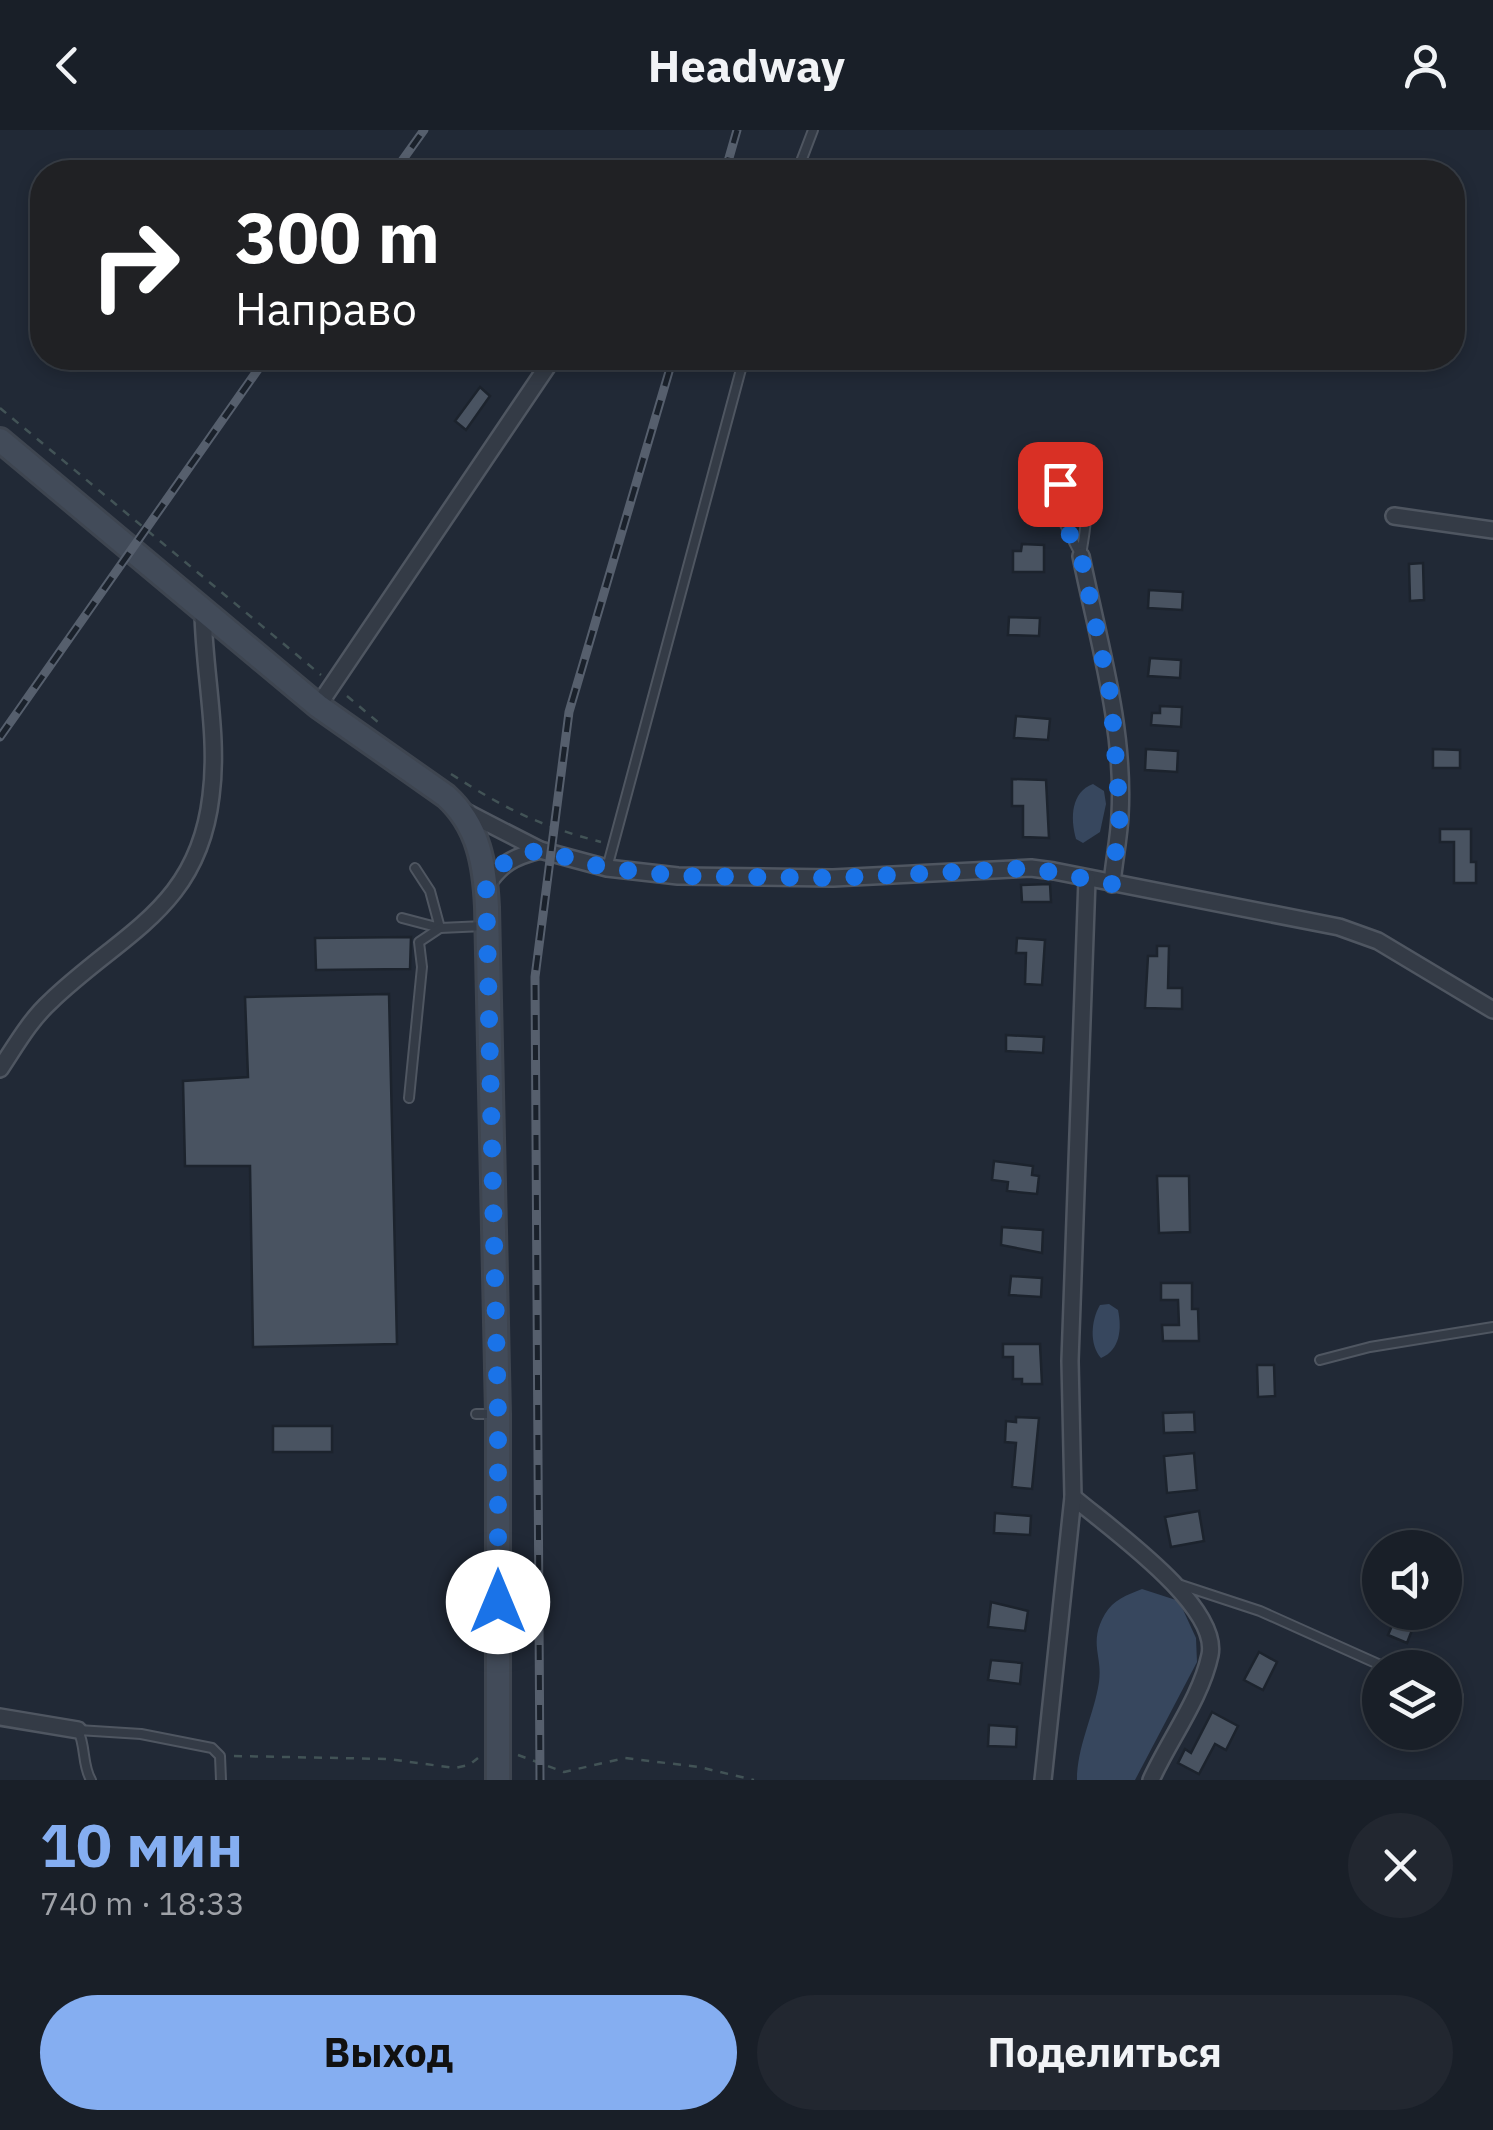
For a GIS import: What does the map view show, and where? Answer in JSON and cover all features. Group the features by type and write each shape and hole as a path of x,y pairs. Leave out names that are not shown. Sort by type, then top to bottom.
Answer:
{"street":[{"path":"318,706 545,370"},
{"path":"0,440 318,706 460,809 540,850 606,868 678,876 833,878 1031,868 1339,927 1378,941 1491,1004"},
{"path":"1394,516 1493,530"},
{"path":"1081,556 1111,698 1119,779 1120,814 1112,884"},
{"path":"0,1068 51,1000 154,914 195,864 212,796 214,735 204,612"},
{"path":"460,809 477,839 486,886 487,1414 498,1780"},
{"path":"486,886 500,866 513,857 540,850"},
{"path":"1043,1780 1073,1497 1070,1361 1087,879"},
{"path":"1073,1497 1172,1582 1202,1616 1211,1651 1203,1677 1150,1780"},
{"path":"0,1717 78,1730"}],"lane":[{"path":"802,160 813,130"},
{"path":"606,868 741,370"},
{"path":"1069,481 1080,486 1086,498 1081,556 1053,502 1053,492 1069,481"},
{"path":"415,868 430,891 440,928"},
{"path":"402,918 440,928 487,926"},
{"path":"409,1098 422,967 419,942 440,928"},
{"path":"1320,1360 1370,1347 1493,1327"},
{"path":"1172,1582 1260,1611 1362,1657"},
{"path":"87,1778 86,1747 78,1730 141,1734 202,1745 220,1756 221,1780"}],"path":[{"path":"0,408 388,731"},
{"path":"448,772 511,812 554,830 612,844"},
{"path":"220,1756 388,1759 455,1768 469,1765 486,1752 523,1755 553,1771 564,1772 626,1758 699,1767 754,1780"}],"water":[{"path":"1093,784 1104,791 1106,804 1100,832 1083,843 1076,839 1074,807 1080,793"},
{"path":"1109,1304 1118,1310 1119,1331 1112,1350 1101,1358 1093,1339 1093,1325 1100,1305"},
{"path":"1142,1589 1179,1601 1196,1638 1197,1662 1135,1780 1077,1780 1099,1682 1100,1624 1112,1605"}],"building":[{"path":"480,387 490,396 466,430 455,421"},
{"path":"1022,544 1044,545 1044,572 1013,572 1013,551 1021,551"},
{"path":"1423,563 1424,600 1410,601 1409,564"},
{"path":"1149,590 1183,592 1182,610 1148,608"},
{"path":"1009,617 1040,618 1039,636 1008,635"},
{"path":"1150,658 1181,660 1180,678 1148,676"},
{"path":"1160,706 1182,707 1181,727 1151,725 1152,713 1160,713"},
{"path":"1016,716 1050,719 1048,740 1014,738"},
{"path":"1146,749 1178,751 1177,772 1145,770"},
{"path":"1433,749 1460,750 1460,768 1433,768"},
{"path":"1012,779 1046,780 1049,838 1023,837 1023,806 1012,806"},
{"path":"1440,829 1471,829 1471,862 1476,862 1476,883 1454,883 1454,842 1440,842"},
{"path":"1050,884 1051,902 1022,902 1021,885"},
{"path":"411,937 410,969 316,970 315,938"},
{"path":"1017,938 1045,940 1042,985 1025,984 1026,953 1016,953"},
{"path":"1157,946 1169,946 1168,988 1182,988 1182,1009 1145,1008 1148,956 1157,956"},
{"path":"389,994 397,1344 253,1347 250,1166 185,1166 183,1081 248,1077 245,997"},
{"path":"1006,1035 1044,1037 1043,1053 1006,1051"},
{"path":"994,1161 1033,1166 1032,1175 1039,1176 1037,1194 1007,1191 1008,1182 992,1180"},
{"path":"1157,1176 1189,1176 1190,1232 1159,1233"},
{"path":"1002,1227 1043,1230 1042,1253 1001,1245"},
{"path":"1011,1276 1042,1278 1041,1297 1009,1295"},
{"path":"1161,1283 1192,1283 1192,1309 1198,1309 1199,1341 1163,1341 1162,1325 1179,1325 1178,1300 1161,1300"},
{"path":"1003,1344 1040,1344 1042,1384 1022,1384 1022,1379 1013,1379 1013,1357 1003,1357"},
{"path":"1257,1365 1274,1365 1275,1396 1258,1397"},
{"path":"1194,1412 1195,1432 1164,1433 1163,1413"},
{"path":"1016,1417 1039,1418 1032,1489 1012,1487 1016,1443 1005,1442 1006,1421 1016,1422"},
{"path":"273,1426 332,1426 332,1452 273,1452"},
{"path":"1194,1453 1197,1490 1167,1493 1164,1456"},
{"path":"1199,1511 1204,1541 1171,1547 1165,1517"},
{"path":"995,1513 1031,1516 1030,1535 994,1533"},
{"path":"991,1602 1028,1611 1025,1631 988,1627"},
{"path":"1390,1630 1412,1630 1407,1643 1388,1635"},
{"path":"1259,1652 1277,1662 1263,1690 1244,1680"},
{"path":"991,1660 1022,1663 1020,1684 988,1680"},
{"path":"1212,1712 1238,1726 1226,1750 1215,1744 1199,1774 1178,1763 1185,1749 1191,1753"},
{"path":"989,1725 1017,1727 1016,1747 988,1746"}],"railway":[{"path":"403,160 424,130"},
{"path":"728,160 737,130"},
{"path":"0,737 258,370"},
{"path":"540,1780 535,977 569,712 669,370"}],"route":[{"path":"498,1602 498,1414 486,886 500,866 513,857 540,850 606,868 678,876 833,878 1031,868 1112,884 1120,814 1111,698 1081,556 1053,502 1053,492 1060,484"}]}
